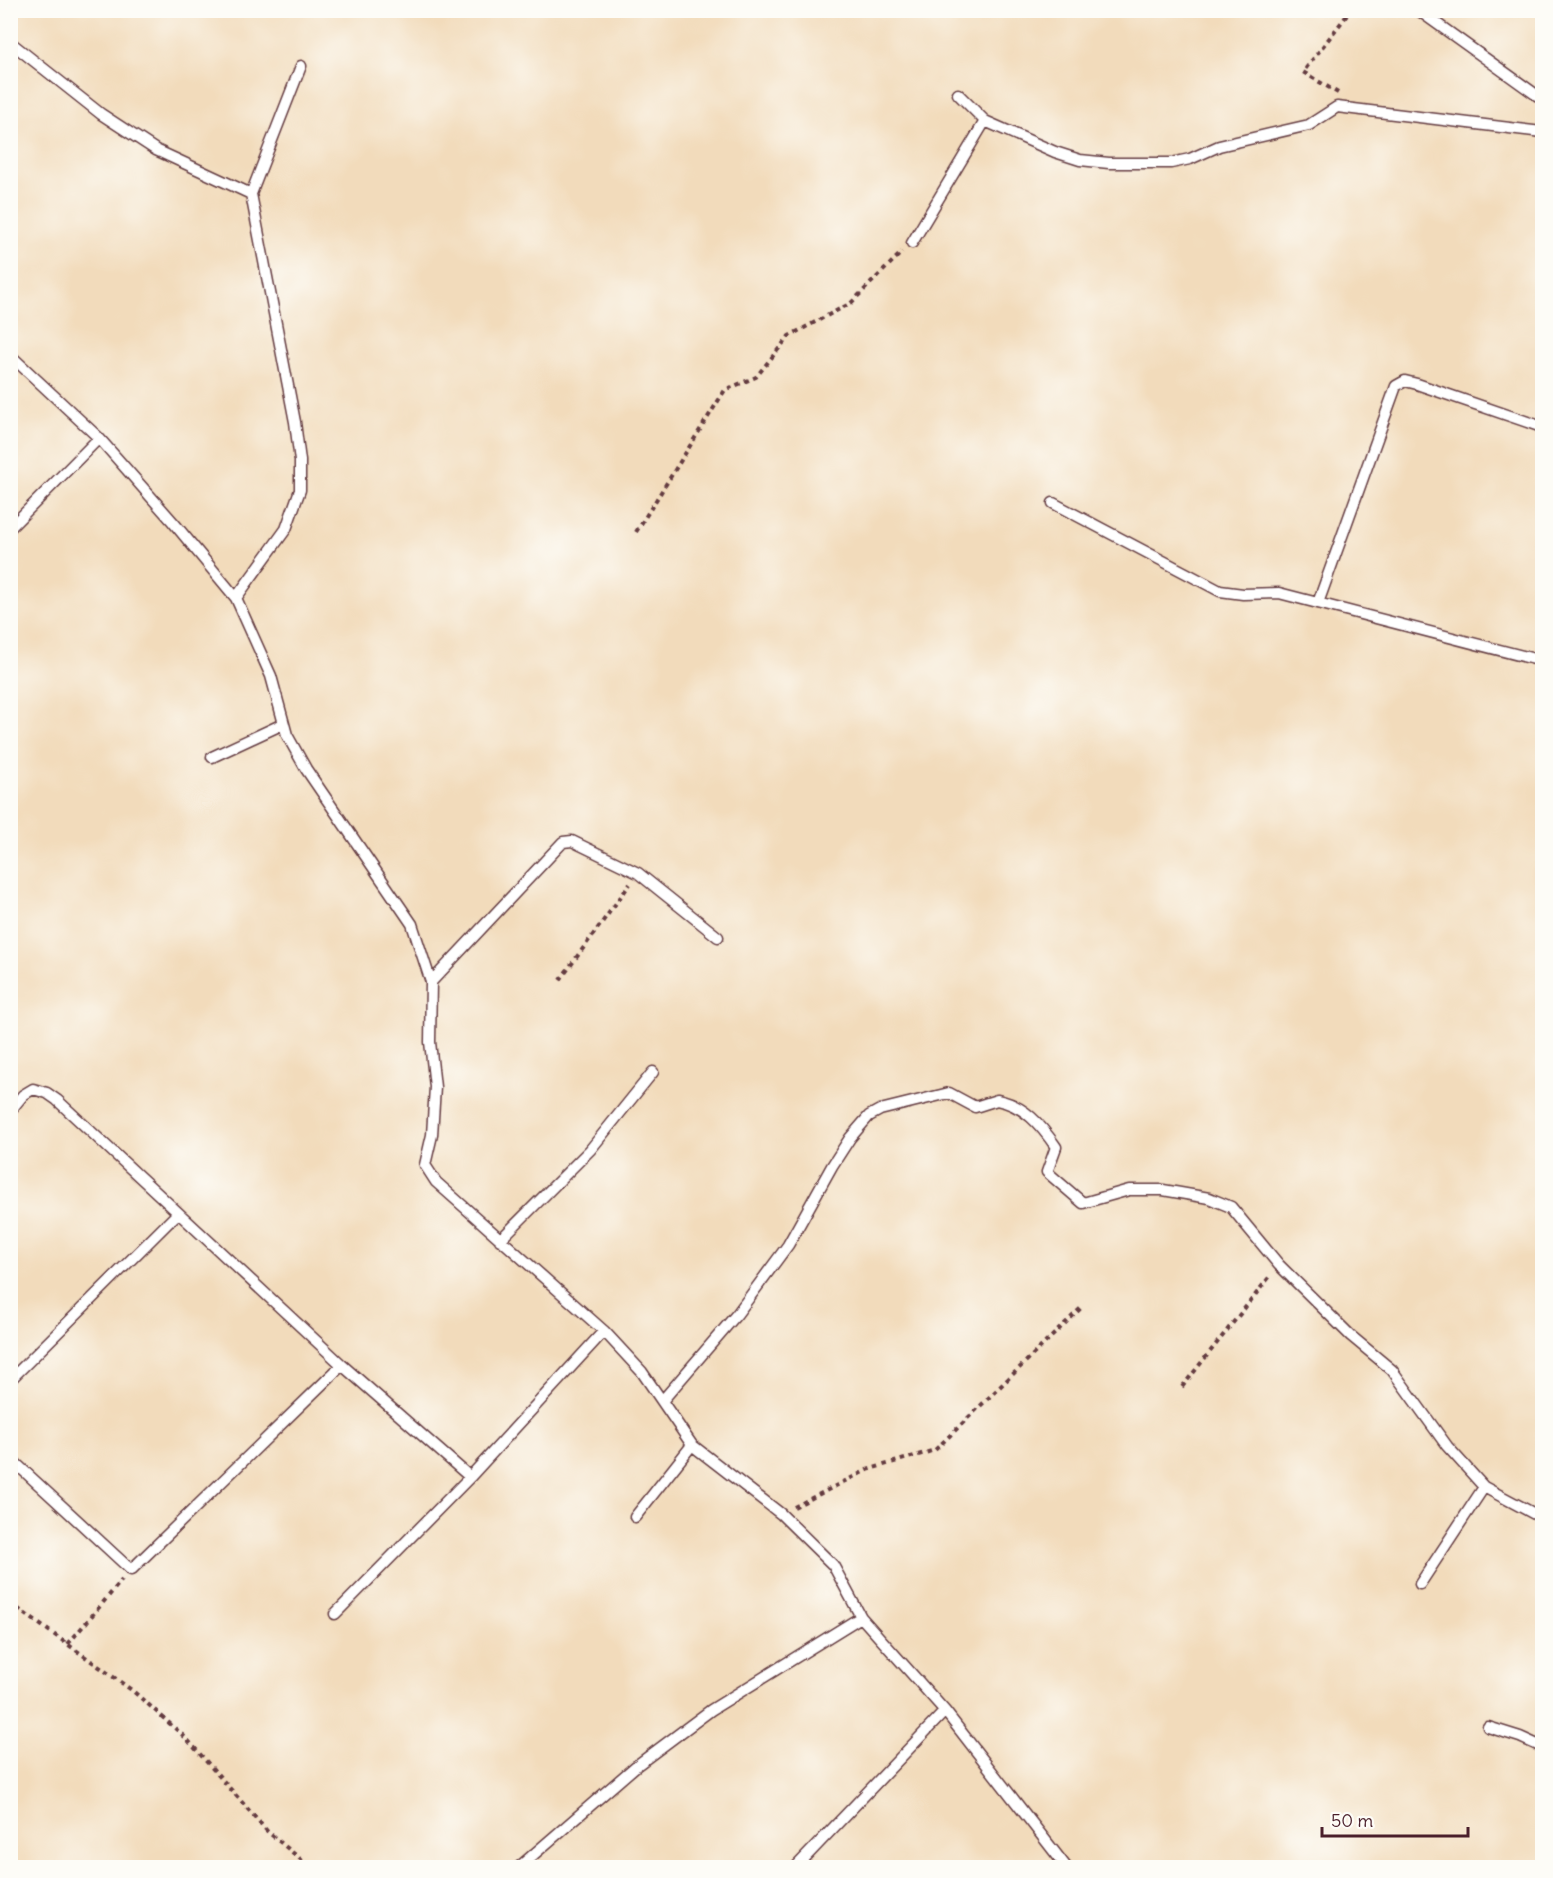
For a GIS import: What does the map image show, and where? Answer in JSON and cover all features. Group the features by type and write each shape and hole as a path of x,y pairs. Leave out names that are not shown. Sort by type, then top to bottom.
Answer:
{"lane":[{"path":"1418,10 1542,99"},
{"path":"10,42 100,114 156,150 251,194"},
{"path":"236,598 286,529 300,490 300,461 295,423 251,194 301,66"},
{"path":"958,94 985,121 1055,152 1080,160 1171,163 1190,159 1220,146 1309,124 1337,107 1542,132"},
{"path":"912,243 985,121"},
{"path":"10,355 99,438 174,522 236,598 271,676 283,724 306,769 412,924 431,982 430,1042 435,1087 432,1135 425,1165 436,1182 604,1331 642,1372 692,1445 781,1514 832,1565 861,1617 945,1711 1067,1868"},
{"path":"1318,603 1396,386 1405,381 1417,384 1542,427"},
{"path":"10,528 99,438"},
{"path":"1053,503 1220,591 1243,594 1279,593 1542,662"},
{"path":"212,757 283,724"},
{"path":"431,982 563,842 572,841 584,844 638,873 718,937"},
{"path":"500,1240 590,1150 653,1072"},
{"path":"10,1111 23,1095 33,1089 47,1093 342,1365 470,1477"},
{"path":"662,1401 737,1314 788,1245 844,1148 869,1116 880,1110 943,1093 953,1093 975,1107 997,1100 1024,1111 1056,1146 1047,1172 1083,1203 1129,1190 1163,1190 1209,1198 1238,1213 1279,1265 1351,1336 1392,1370 1447,1446 1484,1488 1542,1518"},
{"path":"10,1380 178,1213"},
{"path":"335,1614 470,1477 604,1331"},
{"path":"10,1458 131,1570 342,1365"},
{"path":"634,1517 692,1445"},
{"path":"1420,1584 1484,1488"},
{"path":"518,1868 636,1766 711,1710 861,1617"},
{"path":"795,1868 945,1711"},
{"path":"1488,1727 1542,1747"}],"path":[{"path":"1352,10 1303,72 1364,109"},
{"path":"636,532 724,390 756,377 789,336 851,303 912,243"},
{"path":"560,980 638,873"},
{"path":"1182,1387 1279,1265"},
{"path":"781,1514 867,1470 935,1450 1083,1306"},
{"path":"68,1644 131,1570"},
{"path":"10,1603 133,1692 186,1738 267,1831 311,1868"}]}
